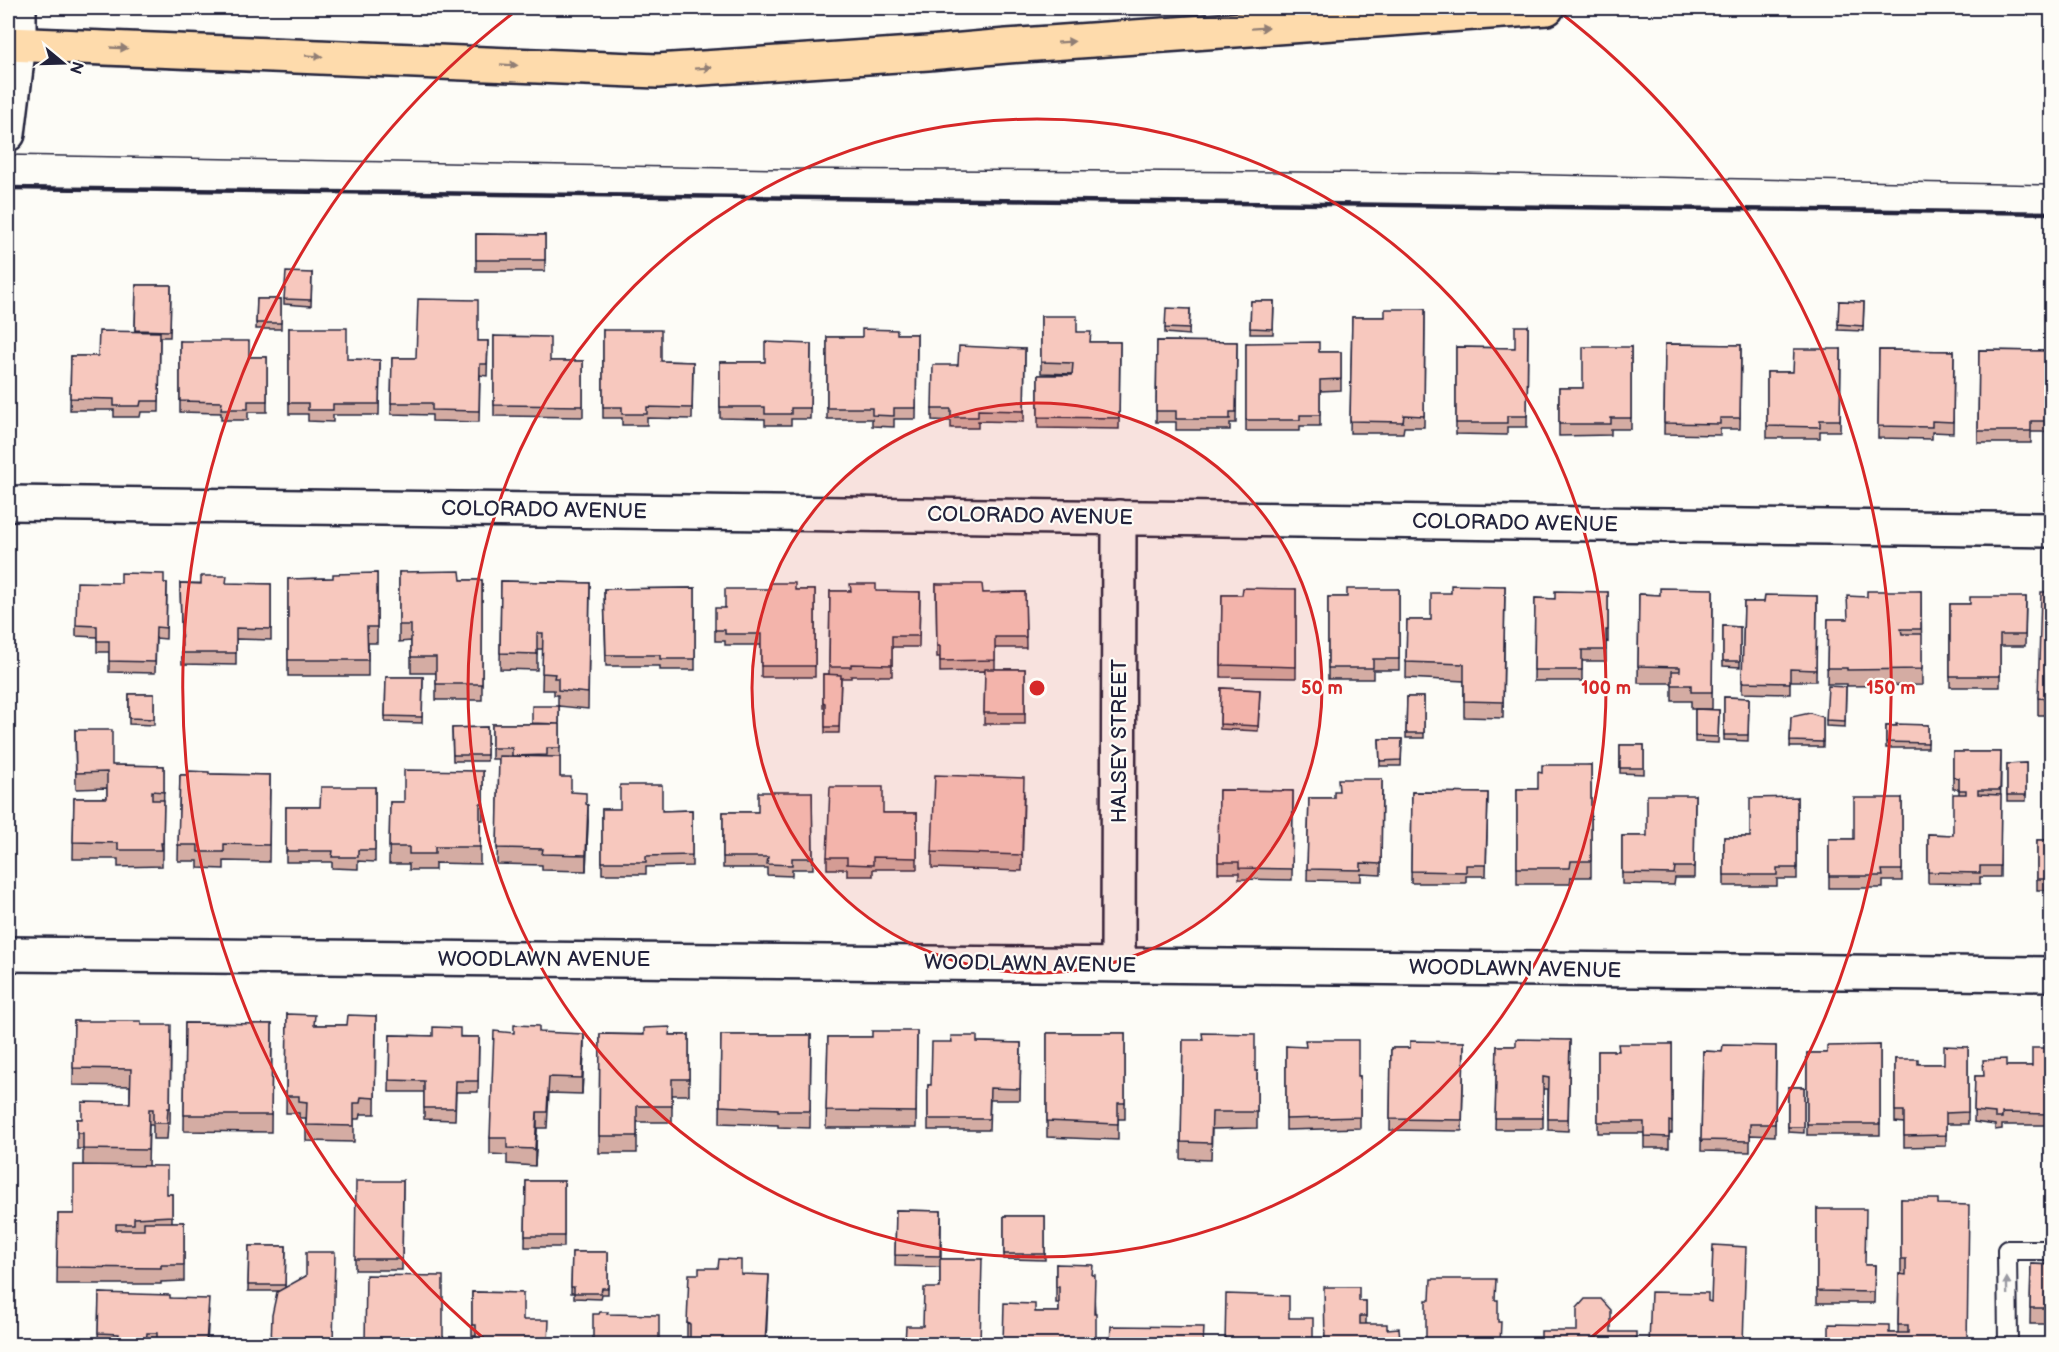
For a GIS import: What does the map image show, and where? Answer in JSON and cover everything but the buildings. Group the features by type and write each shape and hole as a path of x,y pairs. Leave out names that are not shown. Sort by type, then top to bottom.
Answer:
{"highway":[{"path":"13,44 657,71 1547,8"}],"street":[{"path":"8,134 13,44 19,8"},
{"name":"COLORADO AVENUE","path":"8,503 2052,530"},
{"name":"HALSEY STREET","path":"1118,965 1119,517"},
{"name":"WOODLAWN AVENUE","path":"8,954 2052,974"}],"lane":[{"path":"2008,1344 2007,1250 2052,1250"}],"tram line":[{"path":"8,155 787,169 1460,173 2052,185"}],"railway":[{"path":"8,188 2052,213"}]}
